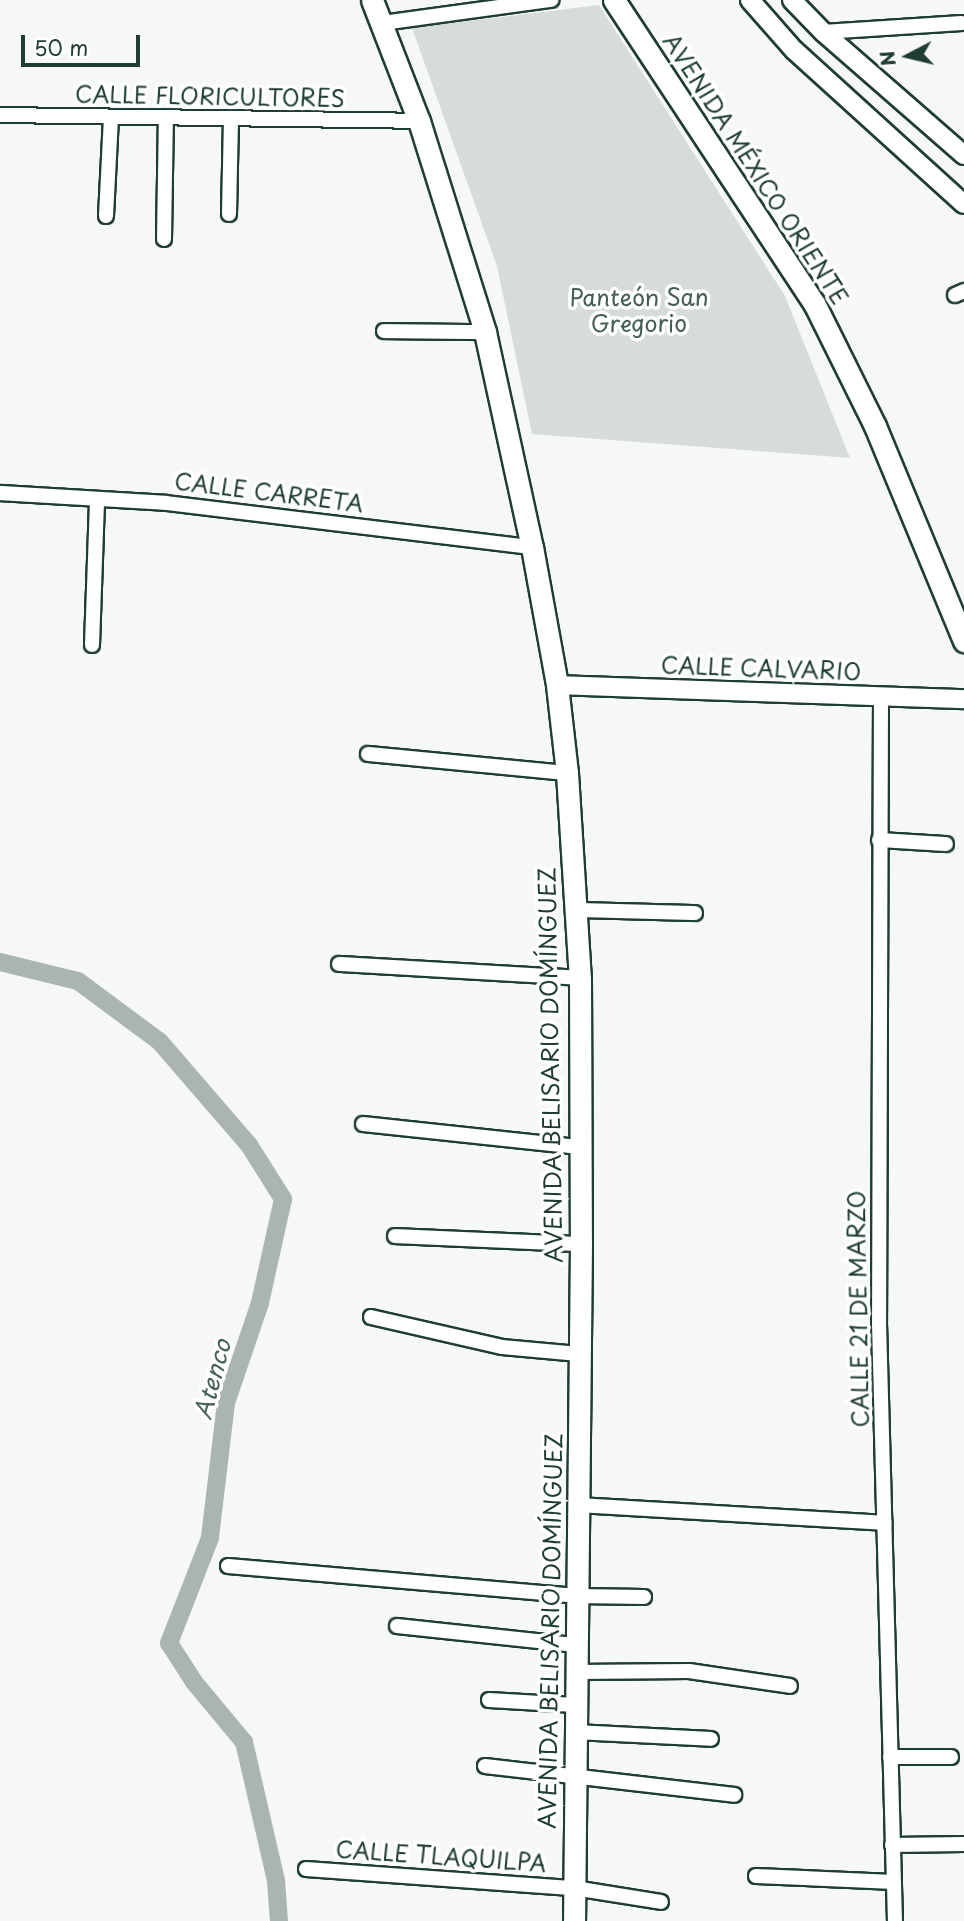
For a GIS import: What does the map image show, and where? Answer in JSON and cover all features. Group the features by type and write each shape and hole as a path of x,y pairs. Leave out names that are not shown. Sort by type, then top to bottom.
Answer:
{"main road":[{"name":"AVENIDA BELISARIO DOMÍNGUEZ","path":"372,0 419,121 485,332 532,547 557,685 567,773 580,978 581,1244 576,1505 574,1921"},
{"name":"AVENIDA MÉXICO ORIENTE","path":"614,0 815,304 875,426 957,607 964,640"}],"street":[{"path":"382,23 551,0"},
{"path":"750,0 794,50 964,204"},
{"path":"792,0 823,32 964,155"},
{"path":"823,32 962,23"},
{"name":"CALLE FLORICULTORES","path":"0,115 419,121"},
{"path":"106,216 111,117"},
{"path":"164,239 166,118"},
{"path":"229,214 231,119"},
{"path":"384,331 485,332"},
{"name":"CALLE CARRETA","path":"0,493 166,503 532,547"},
{"path":"92,645 97,499"},
{"name":"CALLE CALVARIO","path":"557,685 964,699"},
{"name":"CALLE 21 DE MARZO","path":"881,697 879,1322 895,1921"},
{"path":"368,754 567,773"},
{"path":"879,840 946,844"},
{"path":"577,910 695,913"},
{"path":"339,964 580,978"},
{"path":"363,1125 580,1147"},
{"path":"395,1236 581,1244"},
{"path":"371,1317 502,1347 579,1354"},
{"path":"576,1505 884,1523"},
{"path":"228,1566 577,1596 645,1597"},
{"path":"397,1626 576,1646"},
{"path":"576,1672 689,1671 790,1686"},
{"path":"489,1700 575,1704"},
{"path":"575,1732 711,1739"},
{"path":"890,1756 951,1757"},
{"path":"485,1766 734,1795"},
{"path":"892,1845 964,1844"},
{"name":"CALLE TLAQUILPA","path":"306,1869 574,1888 661,1902"},
{"path":"756,1876 894,1882"}],"green space":[{"name":"Panteón San Gregorio","path":"599,5 785,296 850,458 532,434 497,266 412,28"}],"waterway":[{"name":"Atenco","path":"0,962 78,981 160,1042 249,1145 283,1199 260,1303 226,1403 210,1538 169,1643 194,1682 244,1742 276,1881 279,1921"}]}
